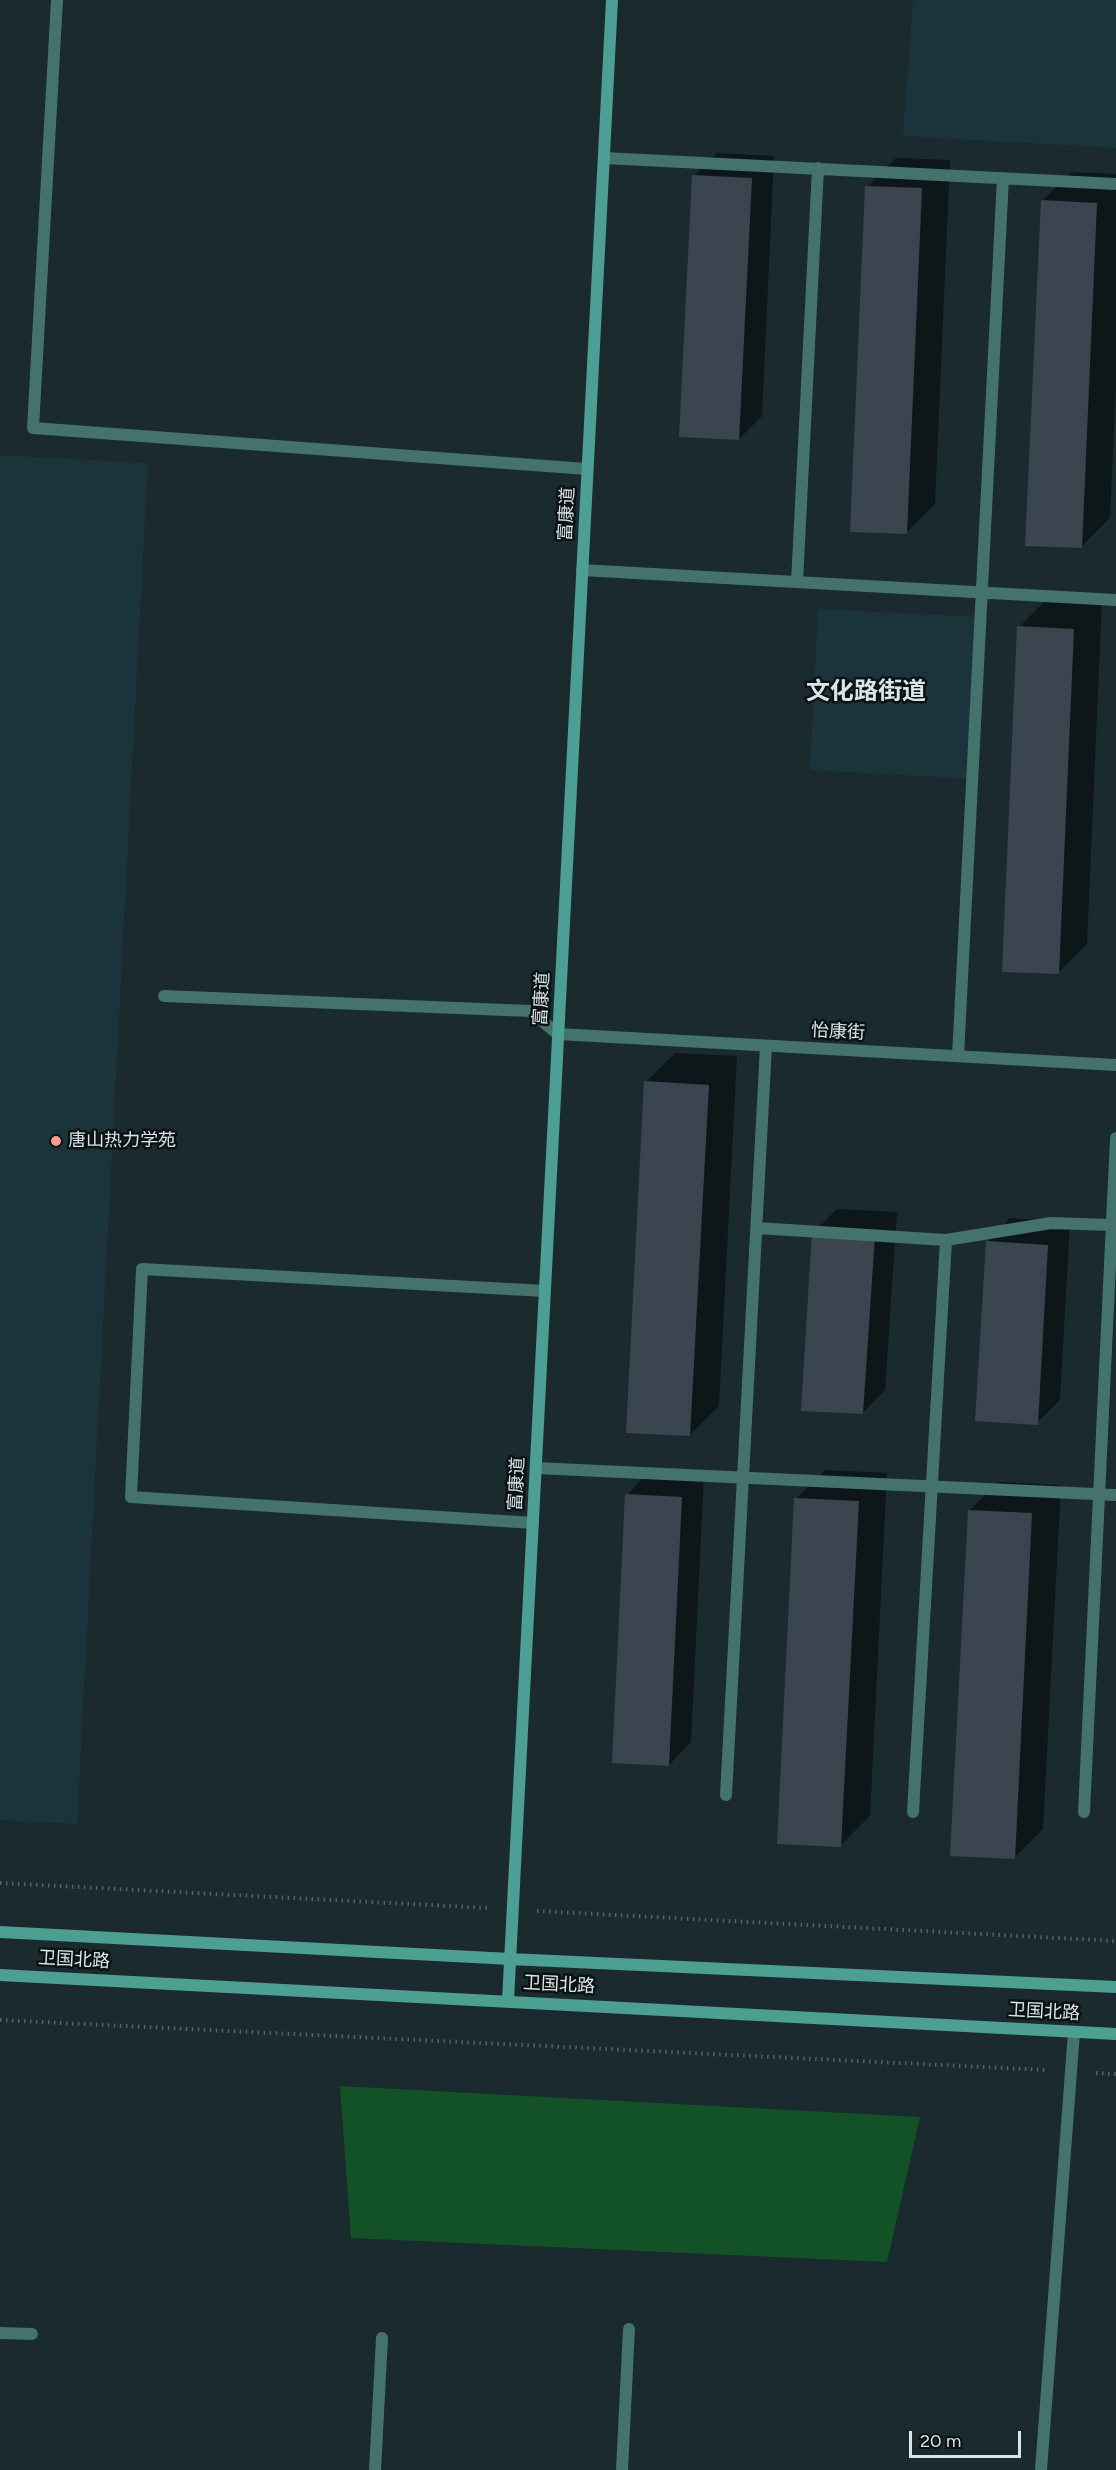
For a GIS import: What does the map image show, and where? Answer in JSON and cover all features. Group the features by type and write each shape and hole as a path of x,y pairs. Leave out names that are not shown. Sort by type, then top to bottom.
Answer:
{"main road":[{"name":"富康道","path":"508,2000 612,0"},
{"name":"卫国北路","path":"0,1932 510,1959 1116,1987"},
{"name":"卫国北路","path":"0,1975 508,2000 1116,2034"}],"street":[{"path":"57,0 33,428 587,469"},
{"path":"604,158 1116,184"},
{"path":"797,582 818,168"},
{"path":"958,1056 1003,178"},
{"path":"582,570 1116,600"},
{"path":"164,996 530,1011 558,1034"},
{"name":"怡康街","path":"558,1034 1116,1065"},
{"path":"726,1795 766,1046"},
{"path":"1084,1812 1116,1138"},
{"path":"757,1227 946,1240 1051,1223 1112,1226"},
{"path":"913,1812 946,1240"},
{"path":"533,1523 131,1497 142,1269 545,1292"},
{"path":"536,1468 1116,1495"},
{"path":"1041,2470 1074,2032"},
{"path":"622,2470 629,2329"},
{"path":"0,2333 32,2334"},
{"path":"375,2470 382,2338"}],"path":[{"path":"0,1883 1116,1941"},
{"path":"0,2020 1116,2074"}],"shaded area":[{"path":"913,0 1116,0 1116,148 903,136"},
{"name":"唐山热力学苑","path":"0,455 148,463 77,1824 0,1820"},
{"path":"818,609 982,617 973,779 810,770"}],"green space":[{"path":"340,2086 920,2117 887,2262 351,2238"}],"building":[{"path":"692,175 752,178 739,440 679,437"},
{"path":"865,186 922,188 907,534 850,532"},
{"path":"1041,200 1097,203 1082,548 1025,546"},
{"path":"1017,626 1074,629 1059,974 1002,972"},
{"path":"644,1081 709,1085 690,1436 626,1433"},
{"path":"812,1231 875,1235 863,1414 801,1411"},
{"path":"986,1241 1048,1245 1038,1425 975,1421"},
{"path":"625,1494 682,1497 669,1766 612,1763"},
{"path":"794,1498 859,1501 841,1847 777,1844"},
{"path":"968,1510 1032,1513 1015,1859 950,1856"}],"place":[{"name":"唐山热力学苑","path":"56,1141"}],"district":[{"name":"文化路街道","path":"866,692"}]}
